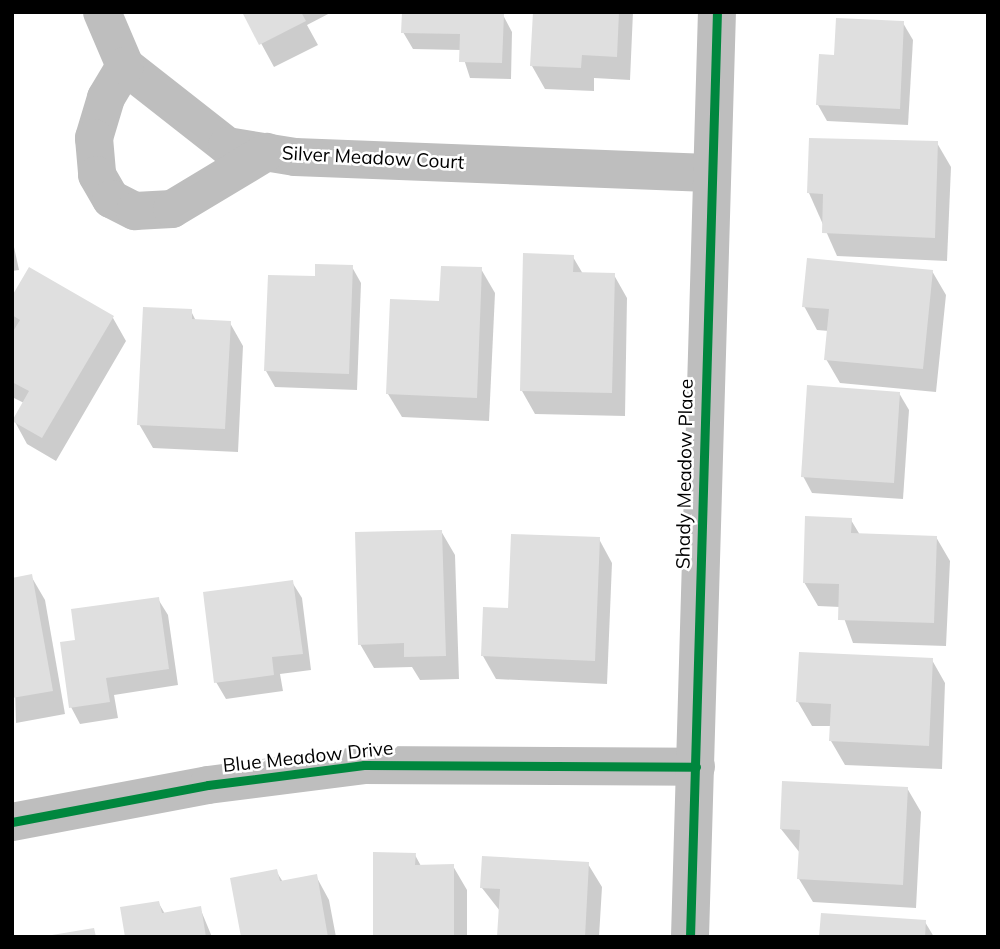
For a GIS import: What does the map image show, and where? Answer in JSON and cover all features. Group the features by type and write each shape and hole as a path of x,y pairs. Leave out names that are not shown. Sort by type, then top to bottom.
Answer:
{"street":[{"name":"Silver Meadow Court","path":"102,12 125,66 227,146 267,152 709,173"},
{"name":"Shady Meadow Place","path":"690,937 709,173 716,12"},
{"path":"125,66 106,98 94,138 97,175 111,199 135,211 172,209 267,152"},
{"name":"Blue Meadow Drive","path":"12,822 208,785 364,765 696,767"}],"building":[{"path":"242,12 301,12 306,21 259,45"},
{"path":"402,12 504,14 502,63 459,62 460,34 401,33"},
{"path":"533,12 619,12 617,57 582,55 581,68 530,66"},
{"path":"836,18 904,21 900,109 816,105 819,54 834,55"},
{"path":"809,138 938,141 935,238 822,233 823,194 807,193"},
{"path":"523,253 574,255 573,272 615,273 612,393 520,391"},
{"path":"807,258 933,270 923,369 824,360 829,309 802,307"},
{"path":"315,264 353,265 349,374 264,371 268,275 315,276"},
{"path":"441,266 482,267 477,398 386,394 390,299 439,301"},
{"path":"29,267 114,316 42,438 12,421 29,391 12,382 12,333 20,320 12,315 12,296"},
{"path":"143,307 192,309 192,319 231,321 225,429 137,425"},
{"path":"807,385 900,392 894,483 801,477"},
{"path":"805,516 852,518 851,533 937,536 934,623 838,620 839,584 803,583"},
{"path":"442,530 446,656 404,657 404,643 358,645 355,532"},
{"path":"511,534 600,537 595,661 481,656 483,607 508,608"},
{"path":"32,574 53,691 12,698 12,578"},
{"path":"293,580 303,654 272,657 274,675 214,683 203,592"},
{"path":"159,597 169,669 106,678 110,702 69,708 60,642 75,640 71,609"},
{"path":"799,652 933,658 929,746 829,741 831,704 796,702"},
{"path":"782,781 908,787 903,885 797,879 800,830 780,829"},
{"path":"373,852 416,853 415,865 454,864 454,937 373,937"},
{"path":"482,856 589,862 585,937 497,937 500,889 480,888"},
{"path":"277,869 280,881 317,874 328,937 241,937 230,878"},
{"path":"159,901 162,913 201,906 206,937 125,937 120,907"},
{"path":"821,913 926,920 925,937 819,937"},
{"path":"94,928 96,937 52,937 52,935"}],"cycle path":[{"path":"690,937 717,12"},
{"path":"12,822 208,785 364,765 696,767"}]}
